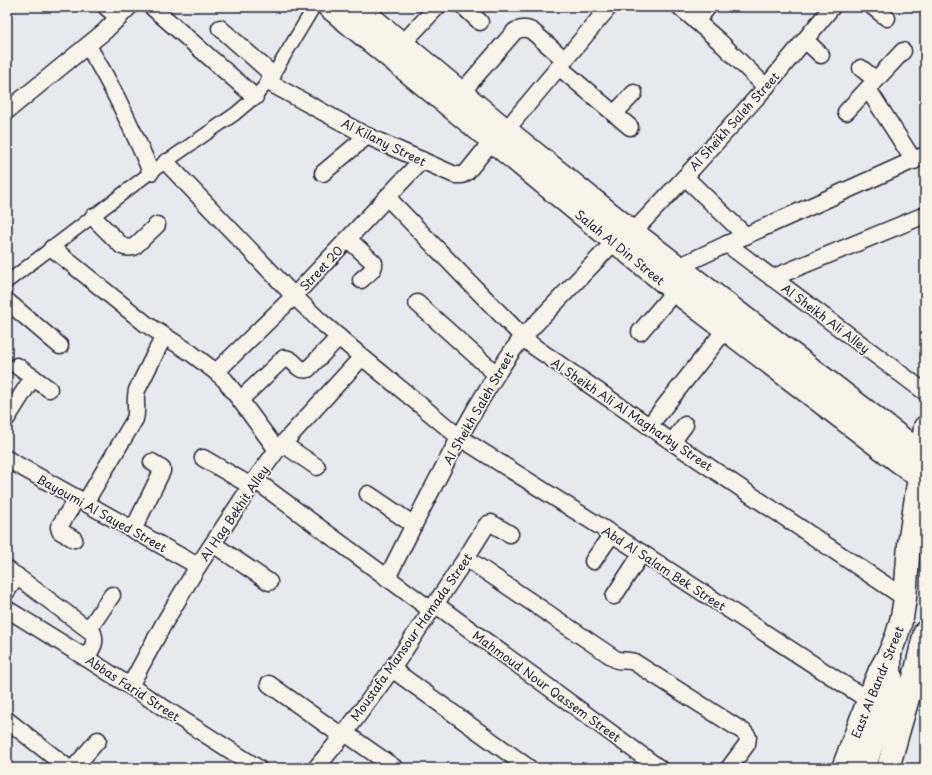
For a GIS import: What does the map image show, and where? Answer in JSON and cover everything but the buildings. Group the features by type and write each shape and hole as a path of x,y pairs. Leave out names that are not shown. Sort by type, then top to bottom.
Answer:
{"main road":[{"name":"Salah Al Din Street","path":"329,7 499,136 634,232 924,455"},
{"name":"Salah Al Din Street","path":"358,7 461,93 499,136 614,242 725,330 919,477"},
{"name":"East Al Bandr Street","path":"844,768 868,700 880,670 897,635 902,617 909,544 919,477 924,455 925,427"},
{"path":"893,763 925,632"},
{"path":"864,768 891,689 890,652"}],"street":[{"path":"7,111 88,46 124,12 106,7"},
{"path":"152,7 255,97"},
{"path":"7,282 151,172 235,114 255,97 270,79 314,7"},
{"path":"402,44 437,7"},
{"path":"464,7 480,22"},
{"path":"499,136 609,7"},
{"path":"680,7 719,41 766,87"},
{"path":"696,21 708,7"},
{"name":"Al Sheikh Saleh Street","path":"634,232 766,87 832,7"},
{"path":"873,7 887,18"},
{"name":"Al Kilany Street","path":"220,28 270,79 367,136 455,175 462,175 467,172 499,136"},
{"path":"461,93 515,31 520,28 527,28 532,31 562,63 630,128"},
{"path":"804,40 821,55"},
{"path":"88,46 110,83 151,172"},
{"path":"846,112 904,51"},
{"path":"678,267 920,158 861,68"},
{"path":"614,114 634,93"},
{"path":"323,173 367,136"},
{"name":"Street 20","path":"216,372 294,296 422,160"},
{"name":"Abd Al Salam Bek Street","path":"166,162 294,296 319,320 459,437 642,553 868,700"},
{"path":"685,177 746,236"},
{"name":"Al Sheikh Ali Al Magharby Street","path":"387,198 523,337 538,350 672,442 905,598"},
{"path":"772,278 925,215"},
{"path":"93,217 122,246 130,248 134,247 158,225"},
{"path":"348,239 374,263 372,269 362,280"},
{"name":"Al Sheikh Saleh Street","path":"387,578 459,437 496,374 523,337 614,242"},
{"name":"Al Sheikh Ali Alley","path":"727,244 925,392"},
{"path":"52,248 146,324 191,353 216,372 280,447 317,467"},
{"path":"640,332 675,291"},
{"path":"7,301 60,346"},
{"path":"417,303 496,374"},
{"path":"649,426 725,330"},
{"path":"74,539 60,531 59,527 81,501 135,419 135,395 164,336"},
{"path":"240,400 284,358 288,358 302,370 308,369 339,336"},
{"name":"Al Hag Bekhit Alley","path":"130,686 163,625 198,566 253,483 280,447 362,357"},
{"path":"17,366 49,389"},
{"path":"7,418 33,377"},
{"path":"672,442 685,425"},
{"name":"Mahmoud Nour Qassem Street","path":"203,458 253,483 387,578 433,607 659,768"},
{"path":"133,530 162,471 162,469 152,462"},
{"name":"Bayoumi Al Sayed Street","path":"9,466 81,501 198,566"},
{"path":"368,494 414,525"},
{"name":"Moustafa Mansour Hamada Street","path":"316,768 392,669 486,526 491,523 494,524 510,534"},
{"path":"594,561 612,534"},
{"path":"213,544 269,582"},
{"path":"614,596 642,553"},
{"path":"466,558 617,660 634,662 744,732 748,737 747,744 729,768"},
{"path":"7,591 12,572 94,633 94,644 86,658"},
{"path":"89,629 112,594"},
{"name":"Abbas Farid Street","path":"7,610 130,686 250,766"},
{"path":"392,669 529,768"},
{"path":"269,684 395,768"},
{"path":"7,720 68,768"},
{"path":"74,768 98,740"}]}
